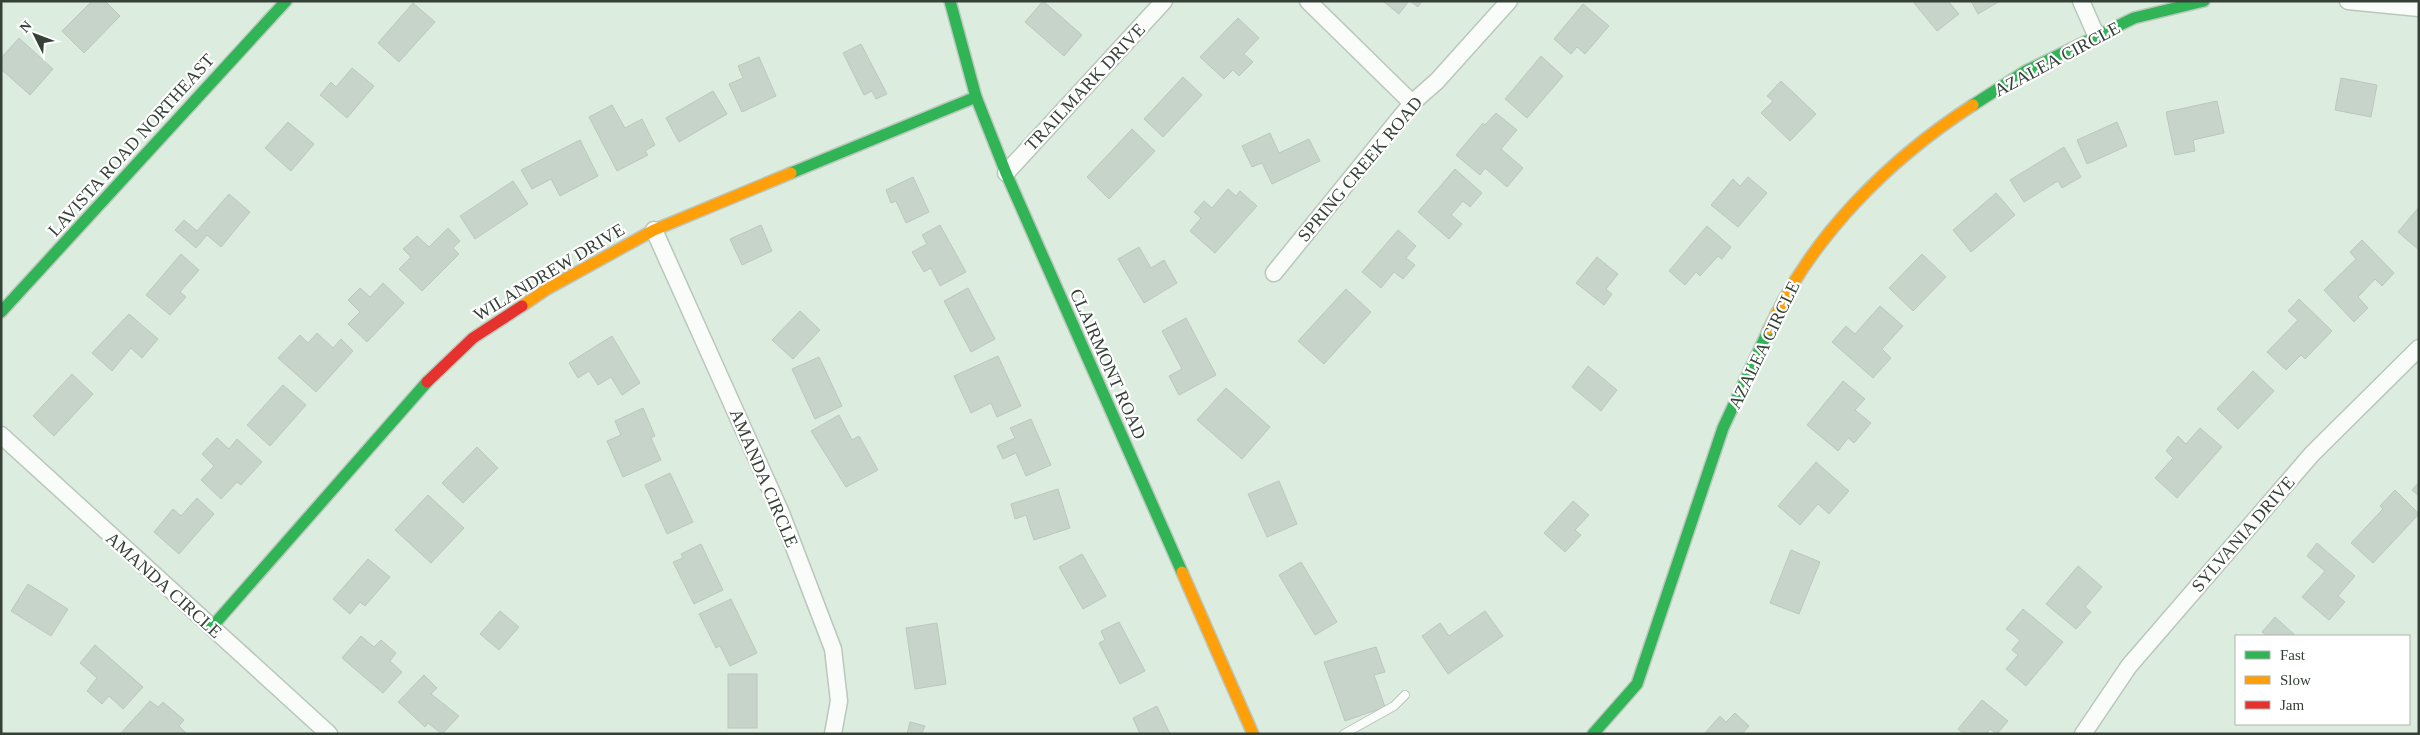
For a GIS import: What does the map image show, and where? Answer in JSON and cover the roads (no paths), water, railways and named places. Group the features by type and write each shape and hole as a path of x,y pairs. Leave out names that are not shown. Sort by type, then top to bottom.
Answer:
{"street":[{"name":"LAVISTA ROAD NORTHEAST","path":"1,312 286,1"},
{"name":"CLAIRMONT ROAD","path":"950,1 976,97 1006,173 1253,734"},
{"name":"TRAILMARK DRIVE","path":"1006,173 1164,1"},
{"path":"1308,1 1412,103"},
{"name":"SPRING CREEK ROAD","path":"1274,273 1412,103 1437,82 1509,1"},
{"path":"2081,1 2096,36"},
{"name":"AZALEA CIRCLE","path":"1593,734 1637,684 1723,428 1780,304 1816,248 1880,177 1942,125 2026,71 2134,18 2204,1"},
{"path":"2348,1 2419,8"},
{"name":"WILANDREW DRIVE","path":"211,628 417,391 473,338 547,289 654,230 976,97"},
{"name":"AMANDA CIRCLE","path":"654,230 781,513 834,649 840,701 833,734"},
{"name":"SYLVANIA DRIVE","path":"2083,734 2129,666 2305,462 2419,348"},
{"name":"AMANDA CIRCLE","path":"1,435 329,734"}],"lane":[{"path":"1344,734 1394,706 1405,695"}]}
